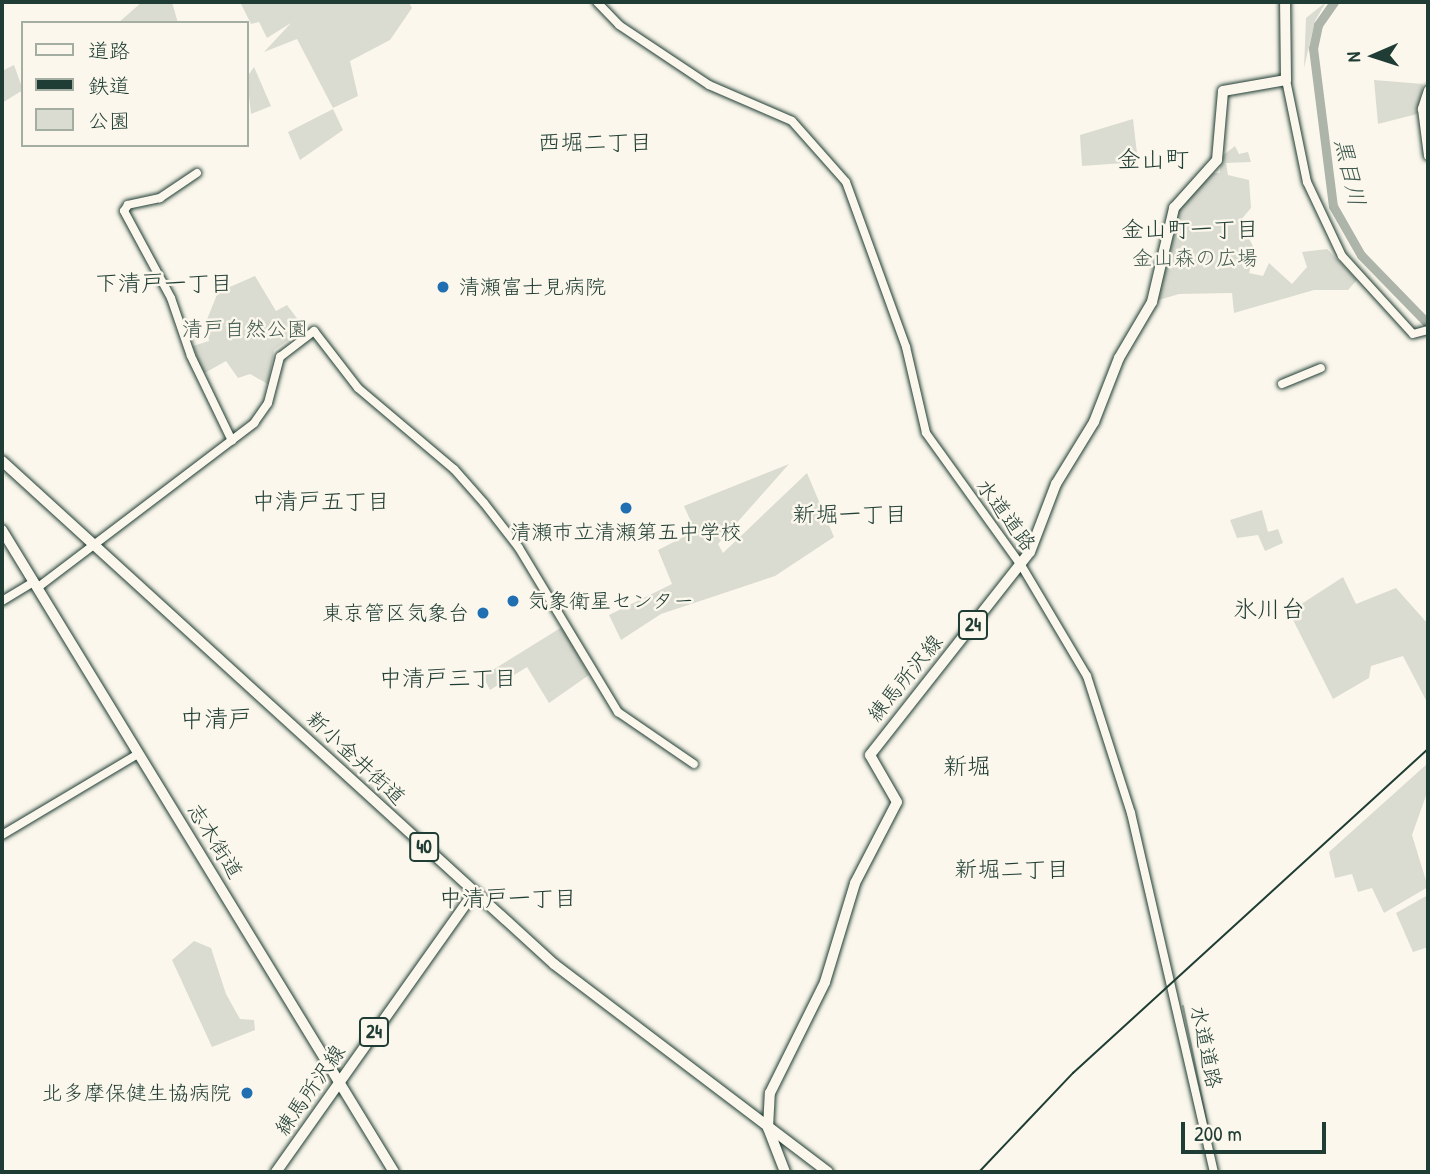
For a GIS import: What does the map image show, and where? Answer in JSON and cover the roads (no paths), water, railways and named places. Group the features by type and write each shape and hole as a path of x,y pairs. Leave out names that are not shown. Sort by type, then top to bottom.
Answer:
{"main road":[{"path":"1285,2 1286,80"},
{"name":"練馬所沢線","path":"785,1172 768,1128 771,1093 825,982 847,905 897,802 870,755 1021,565 1046,520 1056,484 1098,414 1119,358 1152,302 1174,208 1217,160 1223,90 1286,80"},
{"name":"新小金井街道","path":"2,461 98,545 474,892 593,998 828,1172"},
{"name":"志木街道","path":"2,530 281,982 338,1085 394,1172"},
{"name":"練馬所沢線","path":"276,1172 474,892"}],"street":[{"name":"水道道路","path":"597,2 619,25 709,85 792,121 839,173 856,206 906,347 926,433 1021,565 1087,676 1122,782 1189,1046 1214,1172"},
{"path":"1286,80 1307,182 1342,256 1413,334 1426,331"},
{"path":"1428,90 1422,109 1428,156"},
{"path":"197,173 152,202 128,205 124,211 171,298 191,356 232,441"},
{"path":"2,601 35,585 98,545 232,441 266,409 280,357 314,331 358,388 454,470 484,503 519,548 618,712 694,764"},
{"path":"1282,384 1321,368"},
{"path":"2,835 138,754"}],"waterway":[{"name":"黒目川","path":"1334,2 1318,25 1313,48 1333,206 1361,255 1428,324"},
{"path":"1183,1006 1207,1123"}],"railway":[{"path":"979,1172 1073,1073 1428,749"}],"place":[{"name":"清瀬富士見病院","path":"443,287"},
{"name":"清瀬市立清瀬第五中学校","path":"626,508"},
{"name":"気象衛星センター","path":"513,601"},
{"name":"東京管区気象台","path":"483,613"},
{"name":"北多摩保健生協病院","path":"247,1093"}],"district":[{"name":"西堀二丁目","path":"595,142"},
{"name":"金山町","path":"1153,159"},
{"name":"金山町一丁目","path":"1190,229"},
{"name":"下清戸一丁目","path":"164,283"},
{"name":"中清戸五丁目","path":"321,501"},
{"name":"新堀一丁目","path":"850,514"},
{"name":"氷川台","path":"1269,609"},
{"name":"中清戸三丁目","path":"448,678"},
{"name":"中清戸","path":"216,719"},
{"name":"新堀","path":"967,766"},
{"name":"新堀二丁目","path":"1012,869"},
{"name":"中清戸一丁目","path":"508,898"}],"park label":[{"name":"金山森の広場","path":"1195,258"},
{"name":"清戸自然公園","path":"245,329"}]}
